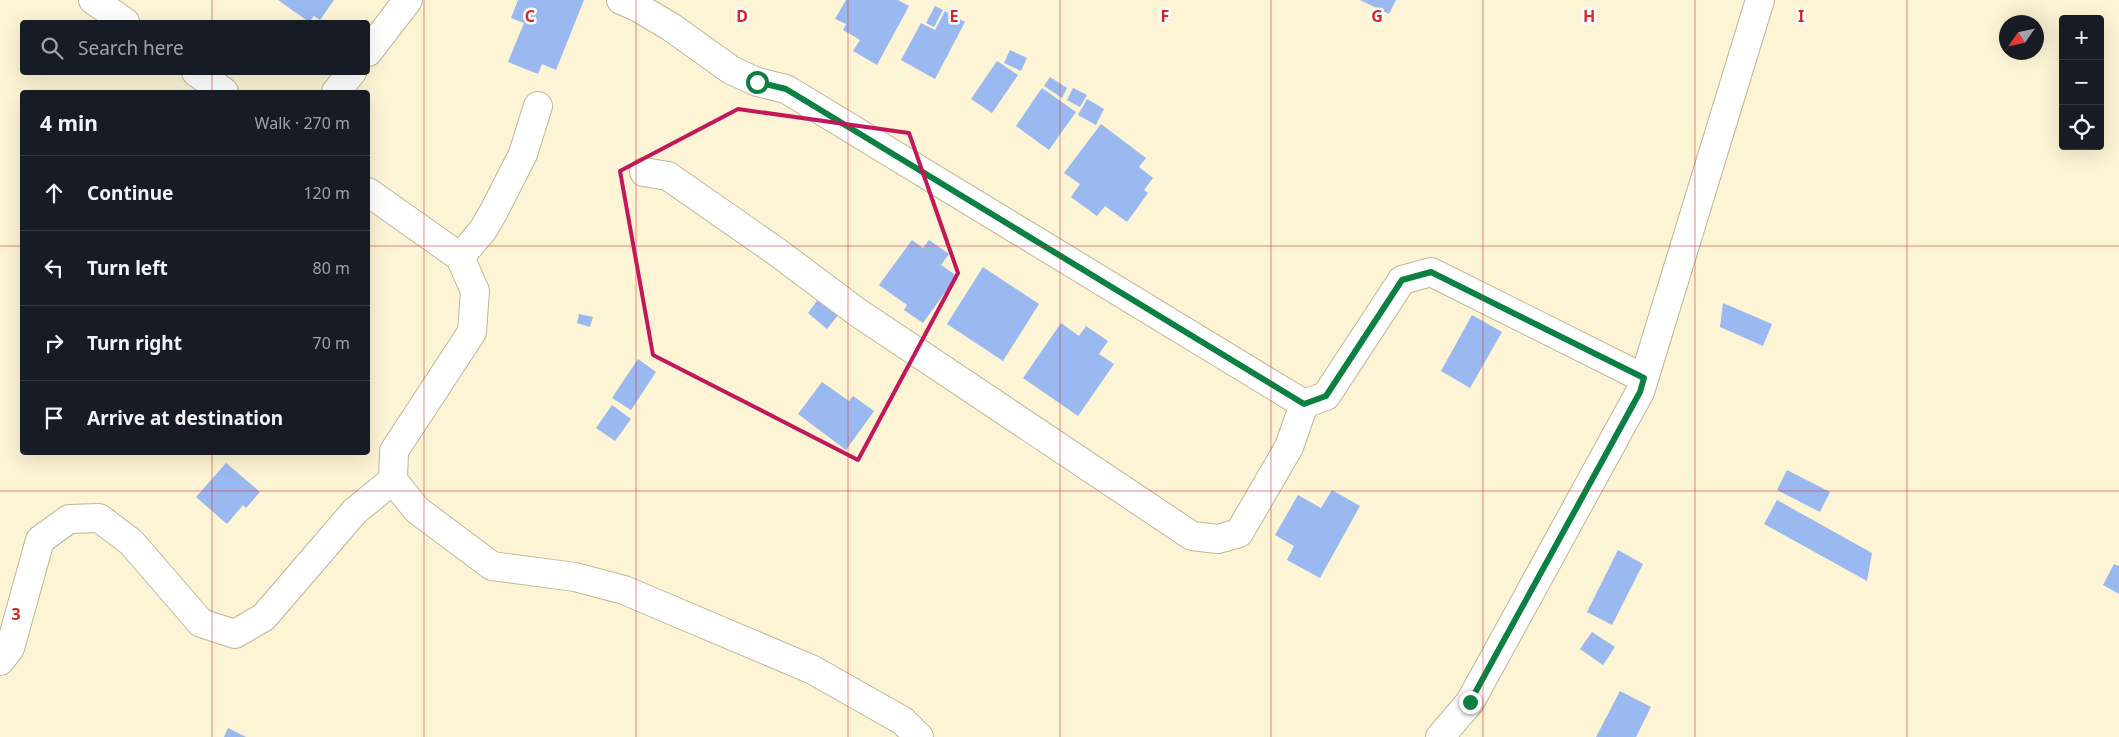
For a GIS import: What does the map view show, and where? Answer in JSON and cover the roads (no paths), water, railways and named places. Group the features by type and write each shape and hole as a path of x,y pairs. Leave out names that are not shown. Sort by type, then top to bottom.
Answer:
{"street":[{"path":"93,0 122,20"},
{"path":"370,49 408,0"},
{"path":"621,0 671,27 731,70 757,82 786,89 1304,404"},
{"path":"1440,737 1470,702 1640,392 1760,0"},
{"path":"200,75 221,90"},
{"path":"338,90 350,75"},
{"path":"460,257 483,230 524,154 538,106"},
{"path":"644,172 668,176 777,252 857,312 1192,536 1218,539 1239,533 1289,447 1304,404"},
{"path":"370,193 460,257 475,291 472,332 394,451 393,480 417,510 492,566 575,577 624,590 813,670 903,721 918,737"},
{"path":"1304,404 1326,396 1402,280 1431,272 1644,378"},
{"path":"0,661 10,648 40,540 69,519 99,518 131,542 201,623 235,634 264,617 354,511 393,480"}]}
